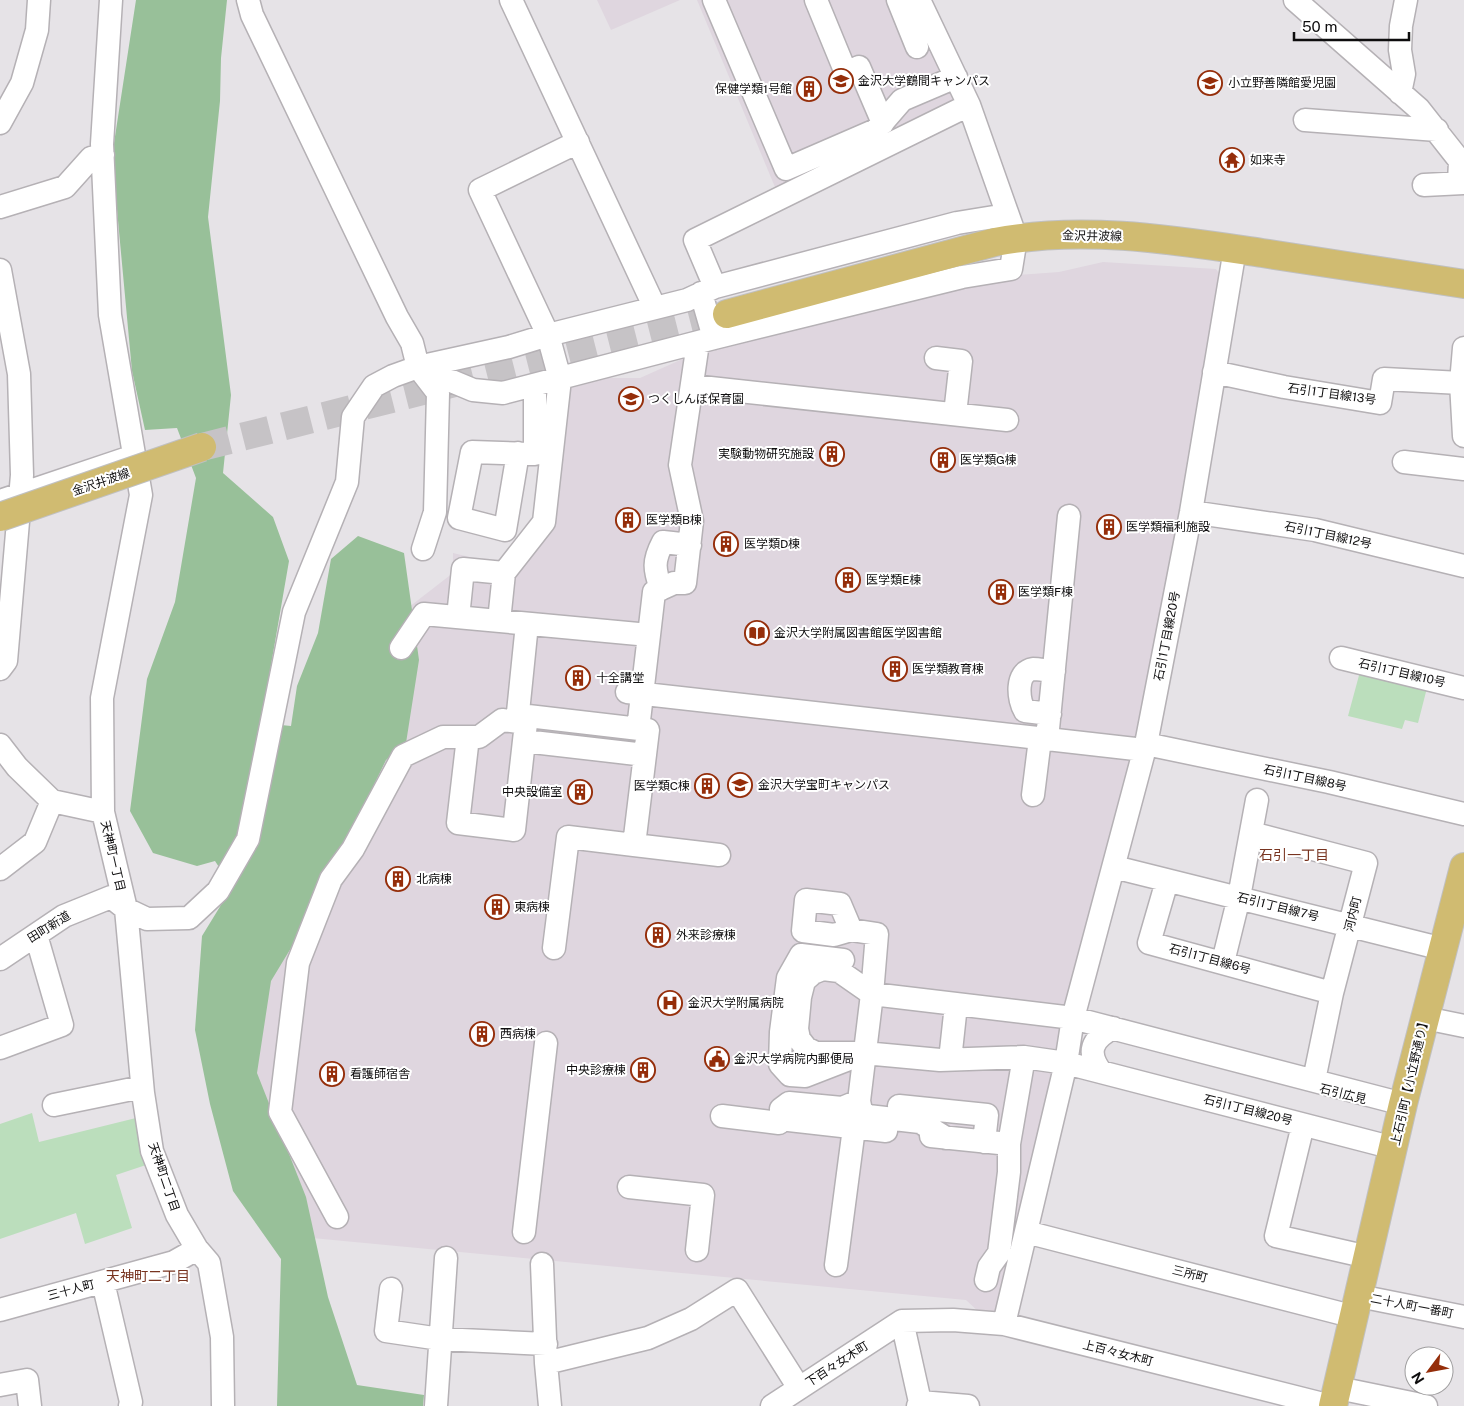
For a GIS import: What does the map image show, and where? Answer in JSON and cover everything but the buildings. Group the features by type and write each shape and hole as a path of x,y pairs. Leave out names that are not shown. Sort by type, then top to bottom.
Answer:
{"main road":[{"name":"金沢井波線","path":"727,314 896,268 1016,238 1090,234 1153,239 1235,249 1464,284"},
{"name":"金沢井波線","path":"6,522 202,447"},
{"name":"上石引町【小立野通り】","path":"1334,1400 1403,1104 1464,867"}],"street":[{"path":"0,123 22,83 37,30 38,0"},
{"path":"103,812 102,698 141,495 110,315 103,155 111,0"},
{"path":"248,0 252,15 397,317 412,343 418,367 438,393 434,512 423,549"},
{"path":"511,0 655,308"},
{"path":"714,0 786,169 876,130 902,100 956,77"},
{"path":"816,0 846,72 859,68 882,123"},
{"path":"898,0 917,47"},
{"path":"418,367 473,390 503,394 706,340 962,277 1011,269 1016,238 969,105 919,0"},
{"path":"1295,0 1419,109 1460,160 1462,183 1424,185"},
{"path":"1400,93 1404,74 1400,50 1401,26 1406,0"},
{"path":"638,729 635,693 649,635 654,592 674,583 685,583 690,545 692,521 680,466 692,386 706,340 708,290 695,240 969,105"},
{"path":"1305,120 1437,130"},
{"path":"499,621 504,573 544,522 560,379 548,335 480,190 578,142"},
{"path":"0,207 66,187 91,158 103,155"},
{"path":"126,909 147,919 189,918 218,891 248,839 294,612 346,482 354,417 374,386 393,376 418,367 508,347 687,300 708,290 957,223 1000,216 1016,238"},
{"name":"石引1丁目線20号","path":"1235,249 1191,512 1145,747 1073,1018 1066,1063 1108,1071 1394,1148"},
{"path":"0,270 19,374 22,475 21,493 6,522 15,565 6,661 0,670"},
{"path":"1464,348 1461,383 1464,436"},
{"path":"936,358 961,361 955,414"},
{"name":"石引1丁目線13号","path":"1214,372 1380,404 1384,379 1461,383"},
{"path":"518,453 536,454 535,385"},
{"path":"692,386 1007,420"},
{"path":"0,501 134,456"},
{"path":"1404,462 1464,469"},
{"path":"6,522 139,483"},
{"name":"石引1丁目線12号","path":"1191,512 1315,530 1464,566"},
{"path":"1034,796 1050,714 1070,516"},
{"path":"0,542 15,565"},
{"path":"661,589 655,572 656,557 664,542 690,545"},
{"path":"458,617 462,570 504,573"},
{"path":"401,648 424,614 649,635"},
{"path":"468,738 458,823 514,830 522,729 527,624"},
{"name":"石引1丁目線10号","path":"1341,658 1464,688"},
{"path":"1050,714 1025,711 1019,696 1020,682 1025,674 1032,669 1054,672"},
{"name":"石引1丁目線8号","path":"635,693 1044,739 1145,747 1329,782 1464,814"},
{"path":"522,729 528,716 648,730 634,845"},
{"path":"337,1217 280,1112 298,963 331,880 353,849 403,756 443,738 479,737 502,720 522,729 645,755"},
{"path":"0,745 16,768 52,801 35,842 0,869"},
{"path":"1223,962 1239,897 1257,800"},
{"name":"天神町一丁目","path":"52,801 103,812 126,909"},
{"name":"河内町","path":"1251,833 1366,863 1332,993 1314,1080"},
{"path":"554,948 568,837 719,855"},
{"name":"石引1丁目線7号","path":"1114,867 1443,949"},
{"name":"石引1丁目線6号","path":"1167,881 1149,943 1332,993"},
{"name":"田町新道","path":"0,959 64,916 112,897 126,909"},
{"name":"天神町二丁目","path":"126,909 142,1087 152,1151 177,1215 197,1249 209,1263 220,1328 223,1406"},
{"path":"850,930 877,934 872,994 859,1096 861,1111 868,1116 920,1122 946,1138"},
{"path":"0,1048 62,1025 36,935"},
{"path":"864,1053 805,1076 790,1075 780,1064 781,1032 788,978 801,955 844,960 864,979 872,994"},
{"path":"1004,1324 1066,1063 1024,1057 950,1060 864,1053 816,1053 806,1048 799,1039 796,1029 804,981 813,973 823,969 839,971 872,994 1073,1018 1403,1104"},
{"path":"950,1060 956,1004"},
{"path":"1425,1018 1464,1026"},
{"path":"1108,1071 1095,1063 1093,1048 1098,1038 1113,1028"},
{"name":"石引広見","path":"1124,1037 1374,1102 1381,1106 1385,1119 1381,1127 1370,1132 1352,1127 1329,1125 1108,1071 1111,1068 1105,1061 1104,1050 1111,1040 1124,1037"},
{"path":"524,1232 546,1042"},
{"path":"986,1280 989,1267 998,1253 1009,1172 1009,1144 1024,1057"},
{"path":"54,1105 142,1087"},
{"path":"780,1117 789,1103 842,1108 859,1096"},
{"path":"859,1096 871,1103 987,1115 984,1142"},
{"path":"722,1116 780,1117 854,1128 1009,1144"},
{"path":"1304,1125 1276,1236 1368,1257"},
{"path":"836,1265 854,1128"},
{"path":"629,1187 703,1195 697,1250"},
{"name":"三所町","path":"1026,1232 1357,1307"},
{"name":"三十人町","path":"0,1310 174,1262 197,1249"},
{"path":"436,1406 446,1258"},
{"path":"542,1264 550,1406"},
{"path":"103,1282 132,1402 130,1406"},
{"path":"391,1290 386,1331 546,1354 648,1338 691,1319 737,1290 799,1388"},
{"name":"二十人町一番町","path":"1357,1307 1464,1317"},
{"name":"上百々女木町","path":"902,1322 953,1320 1004,1324 1334,1400 1426,1406"},
{"path":"902,1322 919,1404 955,1405"},
{"name":"下百々女木町","path":"772,1406 902,1322"},
{"path":"0,1385 26,1380 30,1406"}],"shaded area":[{"path":"597,0 680,0 611,30"},
{"name":"金沢大学鶴間キャンパス","path":"697,0 910,0 961,103 777,192"},
{"name":"金沢大学宝町キャンパス","path":"1103,262 1216,269 1221,276 1189,460 1150,666 1126,778 997,1310 990,1317 981,1314 966,1300 312,1238 242,1090 256,968 369,638 453,573 453,553 499,564 534,525 553,393 608,378 640,378 687,357 919,294 1018,275 1059,272"}],"green space":[{"path":"136,0 227,0 221,58 220,101 208,217 231,395 223,473 273,517 289,561 261,723 291,726 297,686 318,633 331,559 358,536 404,553 419,660 406,743 386,760 308,920 271,981 257,1073 306,1197 328,1297 357,1385 424,1395 423,1406 277,1406 281,1259 233,1191 210,1104 195,1030 202,936 232,887 215,861 197,866 153,853 130,811 147,679 175,602 196,478 177,428 145,430 132,371 112,156"},
{"path":"1361,668 1428,684 1418,723 1405,720 1402,729 1348,716"},
{"path":"32,1113 39,1142 136,1118 152,1163 116,1175 132,1228 85,1244 76,1213 0,1239 0,1124"}],"tunnel":[{"path":"202,447 727,314"}],"place":[{"name":"金沢大学鶴間キャンパス","path":"841,81"},
{"name":"小立野善隣館愛児園","path":"1210,83"},
{"name":"保健学類1号館","path":"809,89"},
{"name":"如来寺","path":"1232,160"},
{"name":"つくしんぼ保育園","path":"631,399"},
{"name":"実験動物研究施設","path":"832,454"},
{"name":"医学類G棟","path":"943,460"},
{"name":"医学類B棟","path":"628,520"},
{"name":"医学類福利施設","path":"1109,527"},
{"name":"医学類D棟","path":"726,544"},
{"name":"医学類E棟","path":"848,580"},
{"name":"医学類F棟","path":"1001,592"},
{"name":"金沢大学附属図書館医学図書館","path":"757,633"},
{"name":"医学類教育棟","path":"895,669"},
{"name":"十全講堂","path":"578,678"},
{"name":"金沢大学宝町キャンパス","path":"740,785"},
{"name":"医学類C棟","path":"707,786"},
{"name":"中央設備室","path":"580,792"},
{"name":"北病棟","path":"398,879"},
{"name":"東病棟","path":"497,907"},
{"name":"外来診療棟","path":"658,935"},
{"name":"金沢大学附属病院","path":"670,1003"},
{"name":"西病棟","path":"482,1034"},
{"name":"金沢大学病院内郵便局","path":"717,1059"},
{"name":"中央診療棟","path":"643,1070"},
{"name":"看護師宿舎","path":"332,1074"}],"district":[{"name":"石引一丁目","path":"1294,855"},
{"name":"天神町二丁目","path":"148,1276"}]}
